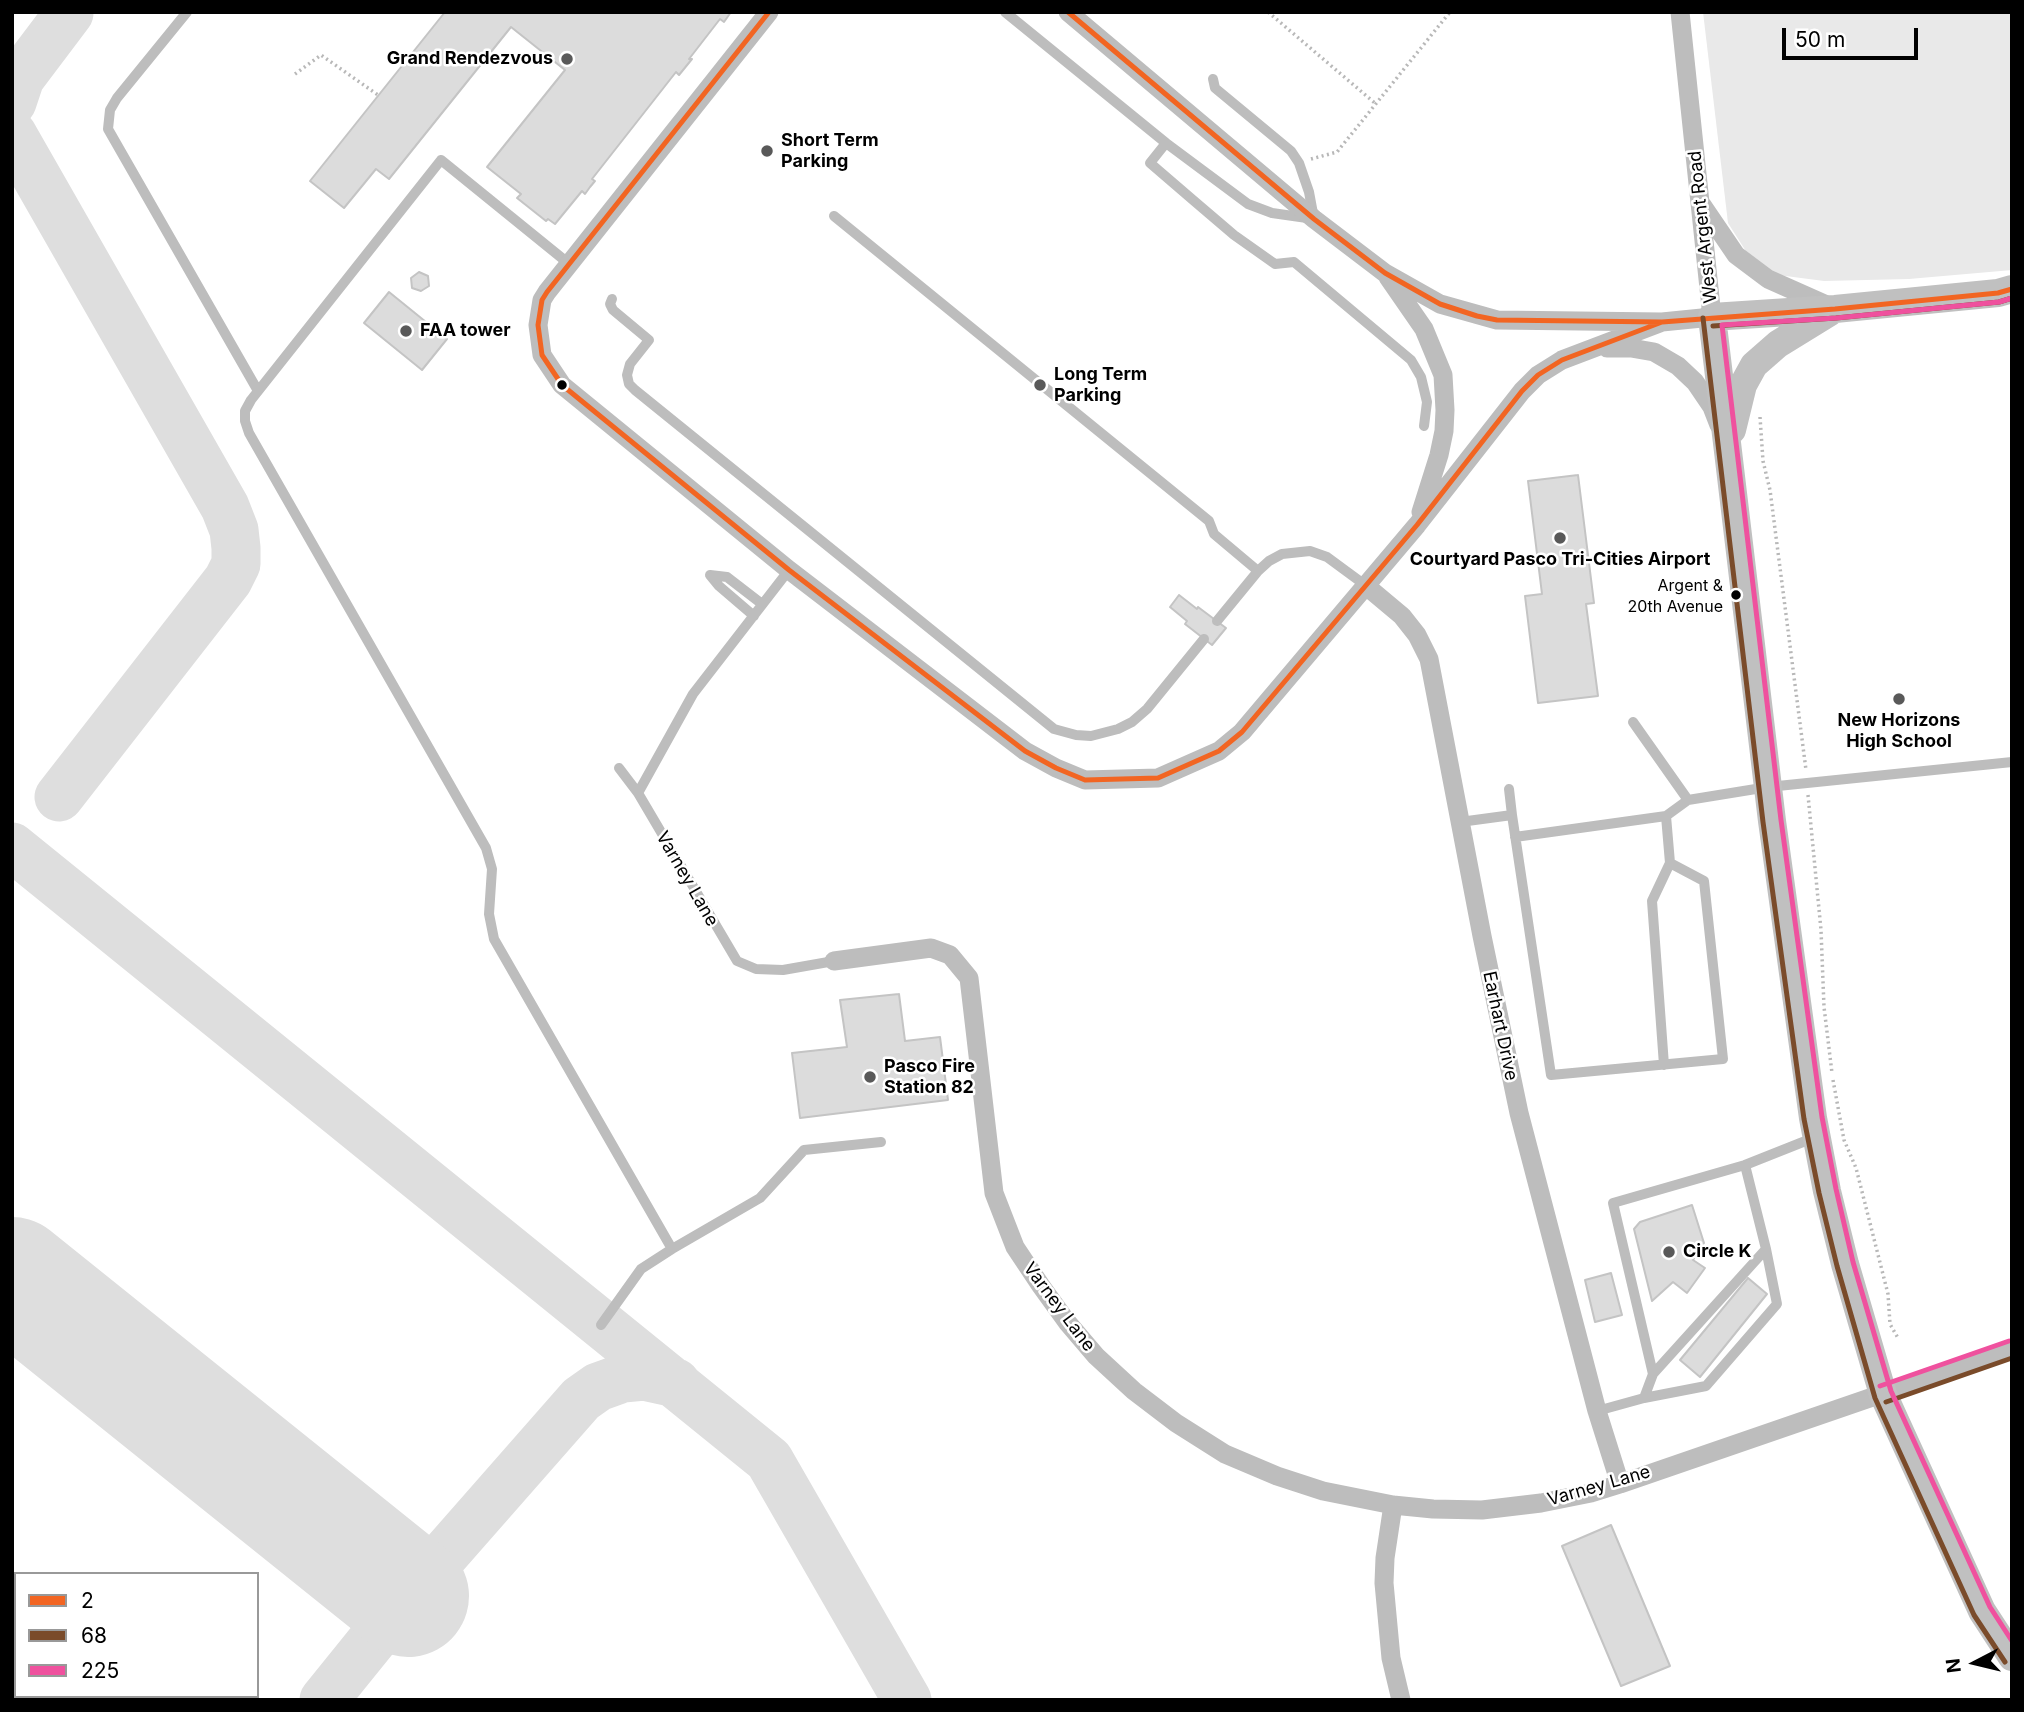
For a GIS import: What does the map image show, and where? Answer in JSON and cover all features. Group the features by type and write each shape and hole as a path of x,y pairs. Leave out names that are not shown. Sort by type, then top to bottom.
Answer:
{"main road":[{"path":"1712,317 2007,293"},
{"path":"1727,446 1743,385 1754,365 1778,344 1835,309"},
{"name":"West Argent Road","path":"1712,317 1799,1028 1817,1137 1845,1264 1883,1394 1982,1611 2012,1657"}],"street":[{"path":"769,12 568,263 542,300 538,340 542,355 551,371 573,394 789,570 1025,751 1085,780 1158,778 1219,751 1242,732 1417,525 1522,391 1538,375 1562,360 1662,322"},
{"path":"1068,12 1314,219 1385,274 1440,304 1497,320 1662,322 1712,317"},
{"name":"West Argent Road","path":"1680,12 1712,317"},
{"path":"1700,201 1736,255 1768,279 1835,309"},
{"path":"1385,274 1424,329 1443,375 1446,410 1444,431 1417,525"},
{"path":"1599,348 1631,348 1654,352 1678,366 1695,382 1712,407 1727,446"},
{"name":"Earhart Drive","path":"1365,586 1402,616 1417,635 1429,659 1499,1025 1519,1113 1597,1410 1620,1483"},
{"name":"Varney Lane","path":"834,961 931,948 950,956 969,978 994,1192 1015,1247 1067,1322 1096,1356 1145,1399 1225,1454 1277,1476 1323,1491 1433,1510 1482,1510 1541,1503 1591,1493 2012,1349"},
{"path":"1393,1505 1384,1583 1389,1646 1401,1700"}],"lane":[{"path":"187,12 117,99 110,110 108,129 258,391"},
{"path":"1004,12 1166,143 1248,204 1272,213 1314,219 1309,192 1299,163 1291,151 1215,88 1213,79"},
{"path":"1166,143 1150,163 1234,235 1275,264 1294,262 1411,360 1420,377 1427,402 1424,426"},
{"path":"568,263 440,160 258,391 245,411 245,421 249,433 486,848 492,869 489,914 494,939 671,1249"},
{"path":"834,216 1209,520 1214,534 1258,571"},
{"path":"612,299 610,304 613,310 649,340 630,364 627,375 629,384 1054,729 1091,736 1111,732 1132,722 1147,709 1204,639"},
{"path":"1217,621 1258,571 1282,554 1310,551 1327,557 1365,586"},
{"path":"638,793 693,694 789,570"},
{"path":"754,616 710,575 727,577 762,604"},
{"path":"1633,722 1688,800"},
{"path":"1515,837 1666,816 1688,800 1768,787 2012,762"},
{"name":"Varney Lane","path":"618,768 638,793 737,961 756,969 783,970 834,961"},
{"path":"1509,789 1550,1076 1723,1059 1704,881 1671,863"},
{"path":"1460,822 1511,815"},
{"path":"1664,1065 1652,901 1671,863 1666,816"},
{"path":"1653,1374 1613,1203 1745,1165 1817,1137"},
{"path":"601,1325 642,1269 671,1249 760,1198 804,1150 881,1142"},
{"path":"1597,1410 1706,1386 1777,1304 1745,1165"},
{"path":"1644,1398 1653,1374 1766,1249"}],"path":[{"path":"1268,12 1376,104"},
{"path":"1306,159 1337,152 1450,12"},
{"path":"295,74 321,55 378,95"},
{"path":"1760,411 1763,461 1770,490 1808,782 1821,930 1824,1007 1833,1079 1844,1140 1856,1168 1888,1294 1890,1324 1898,1338"}],"shaded area":[{"path":"1703,12 2012,12 2012,270 1909,279 1824,281 1778,275 1749,256 1728,223"}],"building":[{"path":"445,12 731,12 724,22 720,19 679,75 676,72 592,179 595,181 585,194 582,191 555,224 548,219 546,221 517,198 521,194 487,167 565,70 511,27 389,179 376,169 344,208 310,181"},
{"path":"419,272 428,276 429,286 421,291 412,288 411,278"},
{"name":"FAA tower","path":"389,292 447,339 422,370 364,323"},
{"name":"Courtyard Pasco Tri-Cities Airport","path":"1578,475 1594,603 1586,604 1598,696 1538,703 1525,596 1542,594 1528,481"},
{"path":"1179,595 1226,628 1212,645 1185,624 1187,621 1170,607"},
{"name":"Pasco Fire Station 82","path":"899,994 905,1041 940,1037 948,1100 800,1118 792,1053 847,1047 840,1000"},
{"name":"Circle K","path":"1692,1205 1704,1243 1693,1260 1705,1268 1687,1293 1673,1282 1652,1301 1634,1229 1640,1222"},
{"path":"1611,1273 1622,1315 1595,1322 1585,1280"},
{"name":"Circle K","path":"1748,1278 1767,1294 1700,1377 1680,1360"},
{"path":"1611,1525 1670,1666 1621,1686 1562,1546"}],"taxiway":[{"path":"12,102 20,78 69,13"},
{"path":"12,134 225,507 234,530 236,548 236,564 228,580 59,797"},
{"path":"12,847 769,1460 907,1700"},
{"path":"324,1700 408,1596 581,1399 598,1387 623,1378 644,1376 676,1383"}],"runway":[{"path":"12,1278 408,1596"}],"transit line":[{"name":"2","path":"769,12 547,292 542,300 538,325 542,355 562,385 789,570 1025,751 1085,780 1158,778 1219,751 1242,732 1417,525 1522,391 1538,375 1562,360 1662,322"},
{"name":"2","path":"1068,12 1314,219 1385,273 1440,304 1477,316 1497,320 1662,322 1835,309 1998,293 2012,289"},
{"name":"68","path":"1713,326 1836,318 1999,302 2012,298"},
{"name":"225","path":"2012,298 1999,302 1836,318 1722,325 1781,820 1822,1117 1836,1189 1853,1262 1891,1391 1990,1607 2012,1641"},
{"name":"68","path":"1703,318 1763,822 1804,1119 1819,1193 1875,1398 1974,1615 2005,1662"},
{"name":"225","path":"1880,1386 2009,1341"},
{"name":"68","path":"1886,1402 2012,1358"}],"place":[{"name":"Grand Rendezvous","path":"567,59"},
{"name":"Short Term Parking","path":"767,151"},
{"name":"FAA tower","path":"406,331"},
{"name":"Long Term Parking","path":"1040,385"},
{"name":"Courtyard Pasco Tri-Cities Airport","path":"1560,538"},
{"name":"Argent & 20th Avenue","path":"1736,595"},
{"name":"New Horizons High School","path":"1899,699"},
{"name":"Pasco Fire Station 82","path":"870,1077"},
{"name":"Circle K","path":"1669,1252"}]}
